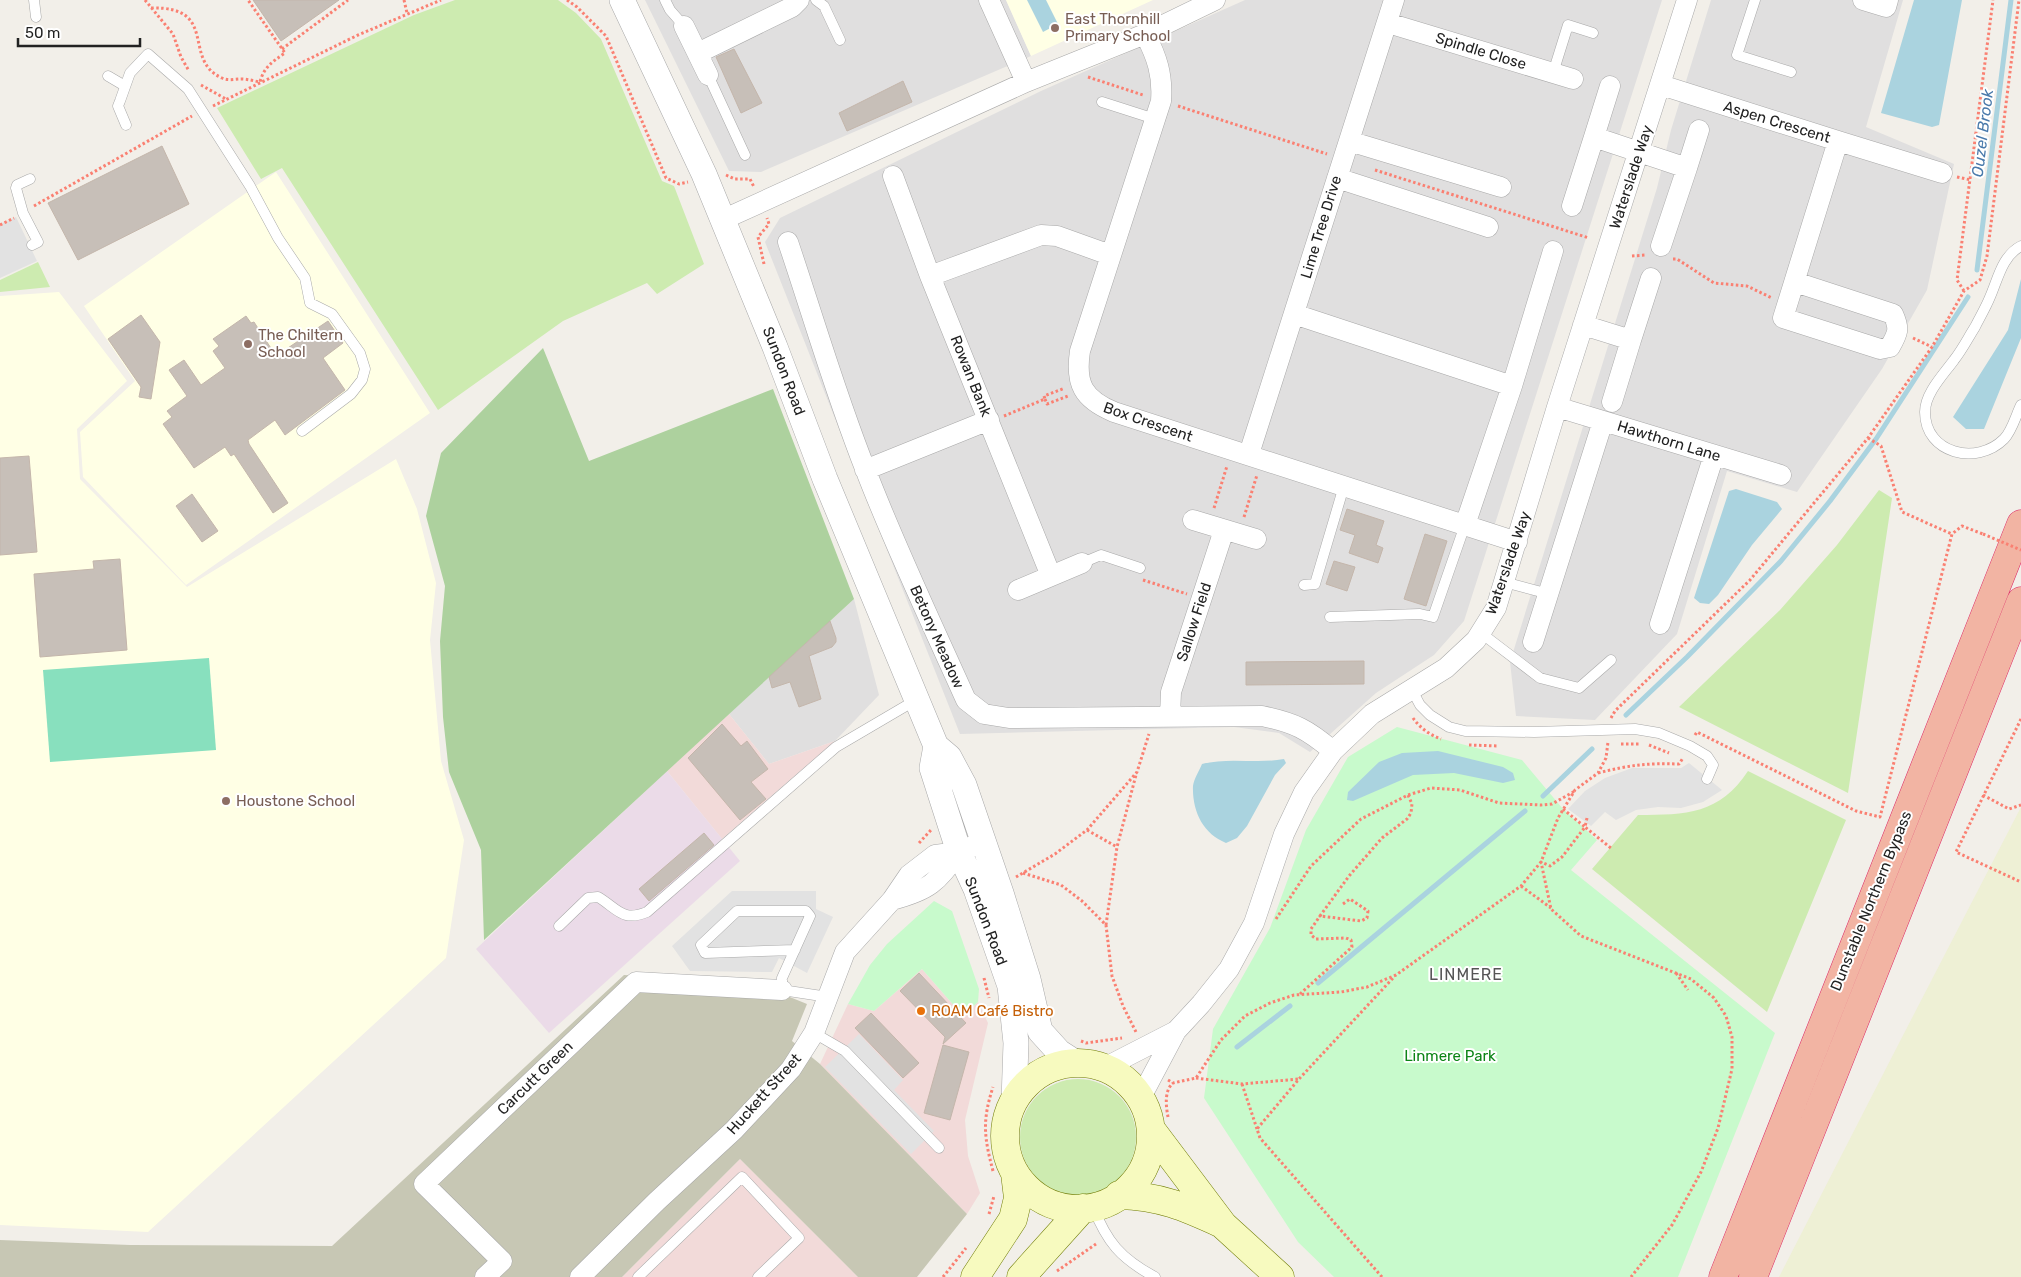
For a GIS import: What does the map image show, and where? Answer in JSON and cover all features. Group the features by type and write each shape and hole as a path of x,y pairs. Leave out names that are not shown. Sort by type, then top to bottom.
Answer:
{"highway":[{"name":"Dunstable Northern Bypass","path":"1723,1277 2021,524"},
{"name":"Dunstable Northern Bypass","path":"1753,1277 2021,601"}],"main road":[{"path":"975,1277 1014,1219 1018,1198 1005,1176 1008,1156 1005,1138 1007,1119 1022,1088 1076,1051 1089,1063 1121,1077 1132,1087 1149,1115 1153,1132 1151,1153 1144,1171 1133,1185 1119,1195 1088,1207 1069,1209 1045,1200 1023,1184 1005,1176"},
{"path":"1153,1132 1223,1225 1280,1277"},
{"path":"1119,1195 1142,1196 1166,1201 1223,1225"},
{"path":"1021,1277 1088,1207"}],"street":[{"name":"Sundon Road","path":"622,0 704,174 775,347 825,479 916,700 936,746 949,758 959,776 984,841 1028,980 1040,1031 1059,1052 1076,1051"},
{"path":"698,53 792,7 798,0"},
{"path":"989,0 1026,82"},
{"path":"722,220 904,139 939,111 958,102 985,101 1026,82 1145,34 1215,0"},
{"name":"Lime Tree Drive","path":"1248,454 1394,0"},
{"name":"Waterslade Way","path":"1140,1099 1176,1031 1229,969 1254,923 1284,834 1304,792 1333,751 1372,714 1446,668 1476,640 1496,608 1557,407 1687,0"},
{"path":"1863,0 1886,7 1888,0"},
{"name":"Spindle Close","path":"1388,22 1573,79"},
{"path":"684,26 708,75"},
{"path":"1082,386 1078,368 1080,351 1161,101 1162,81 1154,52 1145,34"},
{"name":"Aspen Crescent","path":"1661,85 1838,141 1794,282 1783,318 1880,349 1890,347 1898,326 1893,314 1794,282"},
{"path":"1572,206 1610,86"},
{"path":"1661,246 1699,130"},
{"path":"1594,137 1687,168"},
{"path":"1349,141 1501,187"},
{"path":"1838,141 1942,173"},
{"name":"Rowan Bank","path":"893,176 930,276 1050,576"},
{"path":"1337,178 1488,226"},
{"path":"930,276 1041,235 1057,236 1110,254"},
{"name":"Betony Meadow","path":"788,242 825,356 866,470 900,554 966,700 984,714 1009,718 1262,716 1294,724 1311,732 1333,751"},
{"path":"1465,525 1512,386 1553,251"},
{"path":"1612,402 1651,278"},
{"path":"1294,314 1512,386"},
{"path":"1583,325 1631,340"},
{"name":"Box Crescent","path":"1082,386 1098,406 1114,412 1517,542"},
{"name":"Hawthorn Lane","path":"1557,407 1781,475"},
{"path":"866,470 989,420"},
{"path":"1533,642 1603,421"},
{"path":"1660,624 1714,455"},
{"name":"Sallow Field","path":"1170,716 1171,692 1224,530"},
{"path":"1018,590 1082,563"},
{"name":"Sundon Road","path":"936,746 932,768 958,852 976,889 1010,986 1016,1043 1014,1102"},
{"path":"958,852 984,841"},
{"name":"Huckett Street","path":"580,1277 657,1201 734,1130 791,1069 814,1033 845,952 892,900 918,893 940,878 958,852"},
{"name":"Carcutt Green","path":"486,1277 502,1261 424,1184 636,982 782,990"},
{"name":"Waterslade Way","path":"1104,1068 1176,1031"}],"lane":[{"path":"34,0 36,17"},
{"path":"665,0 670,10 684,26"},
{"path":"816,0 824,6 840,40"},
{"path":"1755,0 1738,55 1791,72"},
{"path":"1553,73 1568,25 1593,32"},
{"path":"126,125 118,106 130,73 148,54 188,89 250,186 278,238 305,278 310,302 332,314 360,353 365,369 362,380 351,394 302,431"},
{"path":"708,75 746,155"},
{"path":"108,76 125,86"},
{"path":"1102,102 1155,119"},
{"path":"30,179 17,185 16,188 23,213 38,242 32,245"},
{"path":"2021,246 2014,250 2006,260 1982,314 1956,358 1930,394 1924,410 1926,426 1936,442 1948,450 1961,453 1979,452 2004,438 2021,405"},
{"path":"1304,585 1315,584 1344,486"},
{"path":"1330,617 1420,614 1434,617 1465,525"},
{"path":"1082,563 1101,555 1140,568"},
{"path":"1504,582 1549,594"},
{"path":"1480,632 1540,678 1580,688 1611,660"},
{"path":"1412,690 1420,705 1430,715 1449,726 1465,731 1534,732 1635,729 1659,733 1690,746 1707,756 1713,765 1707,780"},
{"path":"559,926 588,898 598,897 623,916 629,917 647,912 836,748 916,700"},
{"path":"795,950 705,953 701,945 737,911 806,911 810,916 795,950 782,978 782,990 828,997"},
{"path":"814,1033 845,1050 939,1148"},
{"path":"638,1277 742,1177 799,1238 758,1277"},
{"path":"1088,1207 1119,1253 1154,1277"}],"path":[{"path":"146,0 173,34 181,57 191,74"},
{"path":"248,0 285,53 268,64 260,82"},
{"path":"282,49 348,0"},
{"path":"404,0 407,13"},
{"path":"213,106 358,34 441,0"},
{"path":"567,0 577,7 606,36 666,178 679,184 688,182"},
{"path":"1964,291 1958,280 1993,0"},
{"path":"151,8 168,8 188,17 195,25 199,47 205,64 213,72 223,78 260,82"},
{"path":"199,83 227,99"},
{"path":"23,213 194,115"},
{"path":"725,174 735,179 750,179"},
{"path":"1553,251 1572,206"},
{"path":"1045,399 1048,404 1082,386"},
{"path":"989,420 1007,415 1045,399 1044,396 1082,386"},
{"path":"1868,438 1881,446 1902,512 1952,534"},
{"path":"1224,530 1248,454"},
{"path":"1224,530 1248,454"},
{"path":"1598,773 1630,765 1652,763 1679,764 1697,732 1856,812 1880,817 1952,534 1962,526 2021,550"},
{"path":"1140,568 1137,577 1202,599"},
{"path":"1131,1035 1136,1033 1123,1006 1112,976 1106,924 1117,847 1149,734 1150,716"},
{"path":"2021,719 1956,852 2021,882"},
{"path":"1608,744 1646,744 1683,758"},
{"path":"1106,924 1082,901 1061,885 1023,874 1088,830 1137,772"},
{"path":"1254,923 1270,928 1311,866 1361,819 1408,795 1431,788 1460,790 1499,803 1541,805 1552,804 1575,790"},
{"path":"1300,995 1352,947 1351,940 1346,938 1316,939 1311,935 1311,929 1349,876 1382,838 1407,819 1411,813 1412,804 1408,795"},
{"path":"1983,795 2009,809 2021,805"},
{"path":"1563,809 1612,849"},
{"path":"1551,908 1540,862 1550,866 1562,857 1585,827 1587,818"},
{"path":"1088,830 1117,847"},
{"path":"1521,886 1551,908 1581,936 1691,979 1714,998 1726,1016 1732,1037 1732,1069 1718,1128 1701,1172 1672,1225 1631,1277"},
{"path":"1320,916 1361,921 1367,918 1368,911 1350,899 1343,904"},
{"path":"1676,973 1688,990"},
{"path":"1257,1129 1299,1079 1396,975"},
{"path":"1076,1051 1086,1043 1125,1037"},
{"path":"1196,1078 1242,1084 1299,1079"},
{"path":"995,1081 986,1109 984,1130 1005,1176"},
{"path":"1242,1084 1260,1138 1382,1277"},
{"path":"985,1221 995,1194"},
{"path":"943,1277 969,1244"},
{"path":"1054,1275 1096,1244"}],"shaded area":[{"path":"645,0 1006,0 1031,56 761,172 729,171"},
{"name":"East Thornhill Primary School","path":"1006,0 1153,0 1031,56"},
{"path":"1245,0 1662,0 1464,621 1434,655 1376,693 1310,752 1279,733 1234,727 960,734 765,242 780,218 1041,91"},
{"path":"1711,0 1903,0 1866,127 1954,164 1927,290 1882,369 1797,492 1727,471 1677,634 1595,720 1516,716 1510,662 1657,188 1671,130"},
{"name":"The Chiltern School","path":"276,172 430,413 186,585 83,477 80,432 135,381 84,306"},
{"path":"16,217 37,261 0,278 0,224"},
{"name":"Houstone School","path":"59,292 127,381 77,429 80,479 187,587 396,459 417,509 436,583 430,640 441,761 464,840 446,958 148,1232 0,1225 0,296"},
{"path":"854,599 879,695 835,741 769,764 729,714"},
{"path":"729,714 769,764 835,741 722,839 667,771"},
{"path":"1689,763 1722,790 1703,802 1681,808 1658,807 1636,810 1616,820 1605,812 1591,826 1568,809 1585,791 1605,778 1632,768 1681,768"},
{"path":"667,771 740,861 549,1033 476,949"},
{"path":"2021,807 2021,1277 1779,1277 1897,1047"},
{"path":"732,891 816,891 816,909 833,917 807,973 779,958 772,972 690,971 672,946"},
{"path":"922,969 963,1016 978,1002 988,1023 965,1120 968,1156 980,1193 967,1214 820,1064 848,1004 874,1011"},
{"path":"624,975 755,983 807,1004 792,1041 820,1064 967,1214 917,1277 858,1277 740,1159 622,1277 0,1277 0,1240 130,1245 332,1246"},
{"path":"859,1034 903,1080 894,1090 934,1131 911,1154 825,1067"},
{"path":"740,1159 858,1277 622,1277"}],"green space":[{"path":"455,0 558,0 576,13 601,39 662,181 674,186 704,264 657,294 647,283 563,321 438,410 282,168 261,179 217,108 414,15"},
{"path":"38,262 50,287 0,292 0,280"},
{"path":"543,348 589,461 773,389 854,599 484,940 481,850 449,772 443,717 440,641 445,586 426,516 441,453"},
{"path":"1879,490 1892,498 1848,793 1679,707 1780,610 1837,545"},
{"path":"209,658 216,750 50,762 43,670"},
{"name":"Linmere Park","path":"1397,727 1522,760 1563,809 1597,840 1571,870 1775,1033 1678,1277 1334,1277 1298,1242 1204,1098 1213,1029 1270,928 1306,830 1348,757"},
{"path":"1748,771 1846,820 1767,1012 1592,869 1638,815 1687,812 1714,804 1726,796"},
{"path":"934,901 952,911 979,989 978,1002 963,1016 922,969 874,1011 848,1004 870,965 887,944"},
{"path":"1078,1079 1100,1084 1119,1096 1131,1115 1136,1137 1131,1159 1119,1178 1100,1190 1078,1195 1056,1190 1037,1178 1025,1159 1020,1137 1025,1115 1037,1096 1056,1084"}],"water":[{"path":"1027,0 1046,0 1058,24 1043,32"},
{"path":"1914,0 1962,0 1939,125 1932,127 1881,113"},
{"path":"2021,279 2021,338 1984,429 1966,429 1953,417 2008,330"},
{"path":"1736,489 1777,502 1782,509 1752,545 1718,595 1709,604 1700,603 1694,598 1729,491"},
{"path":"1438,751 1503,767 1513,773 1515,780 1503,783 1454,773 1413,775 1353,801 1347,800 1348,792 1379,762 1402,753"},
{"path":"1284,759 1286,763 1275,775 1247,826 1237,838 1226,843 1205,828 1197,813 1193,795 1195,778 1202,764 1222,761"}],"building":[{"path":"253,0 339,0 281,41"},
{"path":"734,49 762,103 741,113 716,57"},
{"path":"903,81 912,102 847,131 839,113"},
{"path":"162,146 189,204 78,260 48,203"},
{"path":"141,315 160,342 151,399 139,397 141,387 108,339"},
{"path":"246,316 251,323 254,322 276,356 328,321 343,343 323,358 345,390 285,435 275,420 248,440 288,503 273,513 234,454 231,456 225,447 194,468 163,424 172,417 167,411 187,396 169,370 184,360 201,385 225,368 213,351 219,346 213,339"},
{"path":"29,456 37,552 0,555 0,458"},
{"path":"192,494 218,531 202,542 176,506"},
{"path":"1347,509 1384,521 1376,545 1383,548 1378,563 1349,553 1355,535 1340,530"},
{"path":"1425,534 1447,541 1426,606 1404,599"},
{"path":"120,559 127,650 40,657 34,574 94,569 93,561"},
{"path":"1334,561 1355,567 1347,591 1326,584"},
{"path":"830,621 836,642 832,647 809,656 821,699 799,707 790,682 772,688 769,677"},
{"path":"1364,661 1364,684 1246,685 1246,662"},
{"path":"722,724 741,746 747,741 768,769 751,782 766,799 740,820 688,758"},
{"path":"704,833 714,845 649,901 639,889"},
{"path":"919,973 966,1023 943,1044 945,1037 900,991"},
{"path":"871,1013 919,1063 903,1078 855,1028"},
{"path":"943,1045 969,1052 950,1120 924,1113"}],"waterway":[{"name":"Ouzel Brook","path":"1977,270 2011,0"},
{"path":"1626,715 1687,657 1781,561 1830,501 1876,439 1968,297"},
{"path":"1543,796 1592,749"},
{"path":"1318,983 1525,811"},
{"path":"1237,1047 1290,1006"}],"place":[{"name":"East Thornhill Primary School","path":"1055,28"},
{"name":"The Chiltern School","path":"248,344"},
{"name":"Houstone School","path":"226,801"},
{"name":"ROAM Café Bistro","path":"921,1011"}],"district":[{"name":"LINMERE","path":"1466,974"}]}
